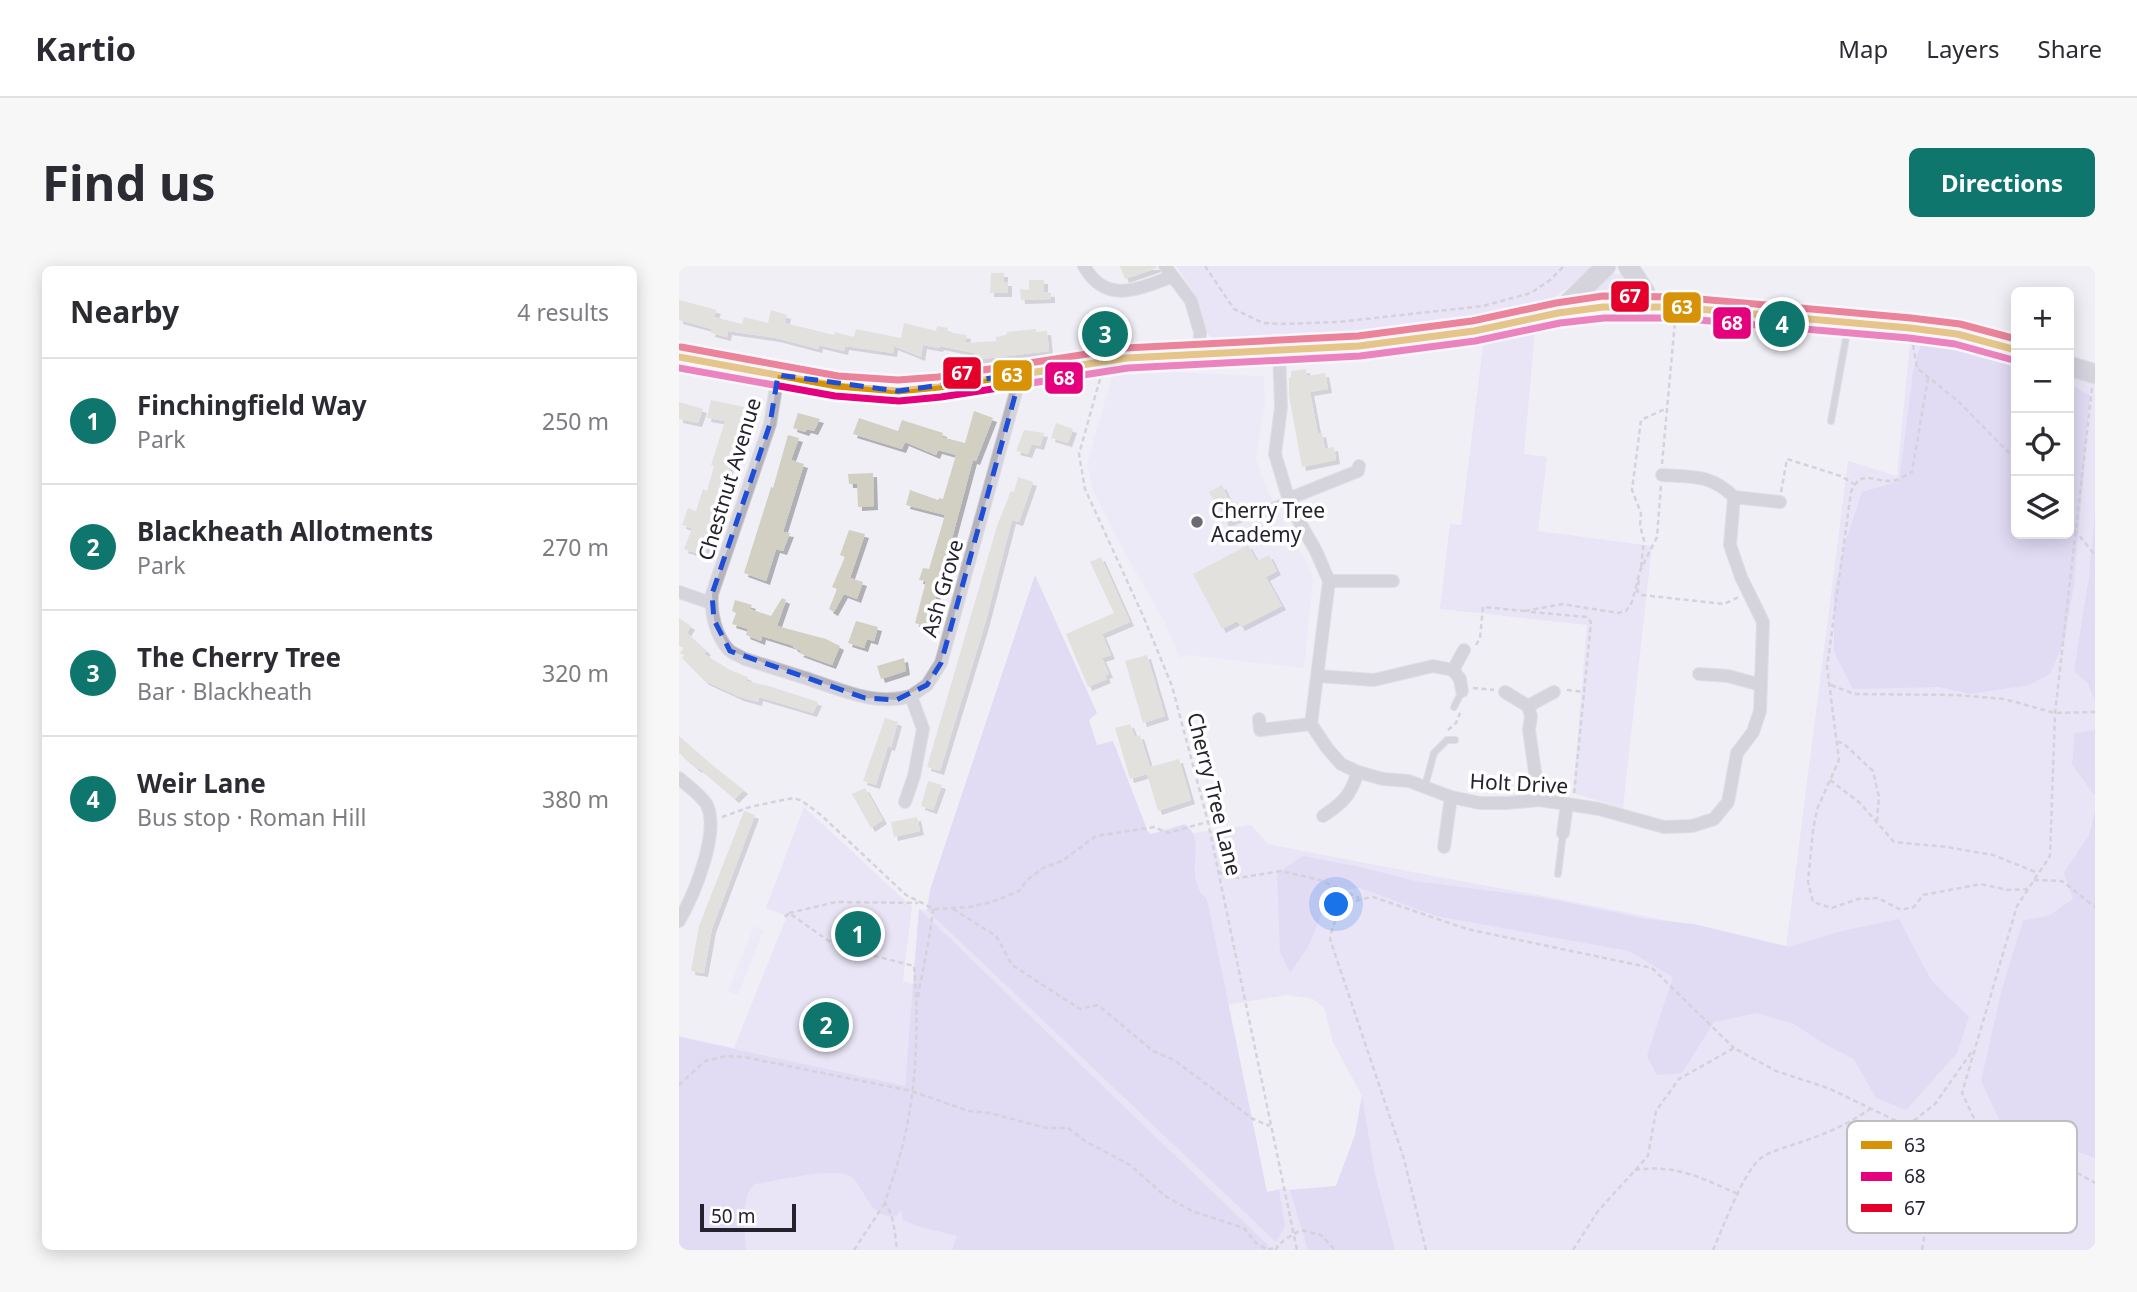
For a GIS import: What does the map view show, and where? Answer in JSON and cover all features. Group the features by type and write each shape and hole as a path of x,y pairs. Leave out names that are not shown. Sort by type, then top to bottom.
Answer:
{"main road":[{"path":"1558,313 1606,266"},
{"path":"1628,266 1645,292 1649,307"},
{"path":"679,358 837,386 898,390 939,387 1106,361 1359,346 1462,333 1558,313 1603,307 1676,307 1849,321 1957,334 2011,348"},
{"path":"2074,368 2094,374"}],"street":[{"path":"1084,266 1095,282 1117,291 1131,291 1168,272 1191,301 1200,332 1199,354"},
{"path":"1259,719 1260,730 1311,724 1329,581 1289,499 1275,454 1282,407 1279,350"},
{"name":"Ash Grove","path":"911,696 927,685 941,663 1021,374"},
{"name":"Chestnut Avenue","path":"711,603 770,424 778,376"},
{"path":"1289,499 1358,473"},
{"path":"1661,475 1702,478 1722,485 1734,497 1780,502"},
{"name":"Holt Drive","path":"1311,724 1341,764 1383,779 1409,781 1451,797 1480,803 1539,800 1570,804 1664,827 1692,826 1714,819 1728,802 1737,753 1753,732 1759,711 1761,685 1763,622 1730,545 1734,497"},
{"path":"1329,581 1374,584 1393,581"},
{"path":"679,592 711,603 714,620 730,651 745,659 865,698 896,700 911,696 923,729 914,776 905,802"},
{"path":"1453,670 1464,650"},
{"path":"1318,676 1374,680 1433,666 1453,670 1462,691"},
{"path":"1699,674 1728,676 1761,685"},
{"path":"1505,692 1528,706 1539,800"},
{"path":"1528,706 1555,692"},
{"path":"1323,816 1352,792 1358,772"},
{"path":"679,778 705,802 712,818 705,858 679,921"},
{"path":"1444,847 1451,797"},
{"path":"1563,833 1570,804"}],"lane":[{"path":"1831,421 1849,321"},
{"path":"1231,523 1289,499"},
{"path":"1454,707 1462,691"},
{"path":"1425,786 1434,753 1447,740 1455,740"},
{"path":"1558,874 1563,833"}],"path":[{"path":"1205,266 1234,309 1263,323 1281,324 1338,322 1482,306 1531,293 1564,266"},
{"path":"1525,611 1562,604 1618,613 1626,611 1632,602 1640,571 1657,537 1676,307"},
{"path":"1910,328 1917,368 1959,402 2011,455"},
{"name":"Cherry Tree Lane","path":"1106,361 1079,454 1085,489 1172,686 1208,822 1297,1250"},
{"path":"1975,1121 1962,1093 2017,906 2050,856 2055,713 2094,374"},
{"path":"1928,377 1912,472 1891,481 1862,478 1854,484 1848,509 1827,667 1839,760 1817,809 1808,882 1813,902 1832,908 1858,899 1878,898 1901,910 1914,907 1923,895 1981,884 2008,890 2028,890"},
{"path":"1667,408 1641,420 1632,489 1641,513 1640,526 1644,540 1637,591 1642,595 1724,604 1749,593"},
{"path":"1780,502 1787,459 1842,476 1854,484"},
{"path":"2075,531 2095,555"},
{"path":"1464,650 1468,654 1478,643 1483,607 1587,617 1591,622 1586,692 1570,804"},
{"path":"1831,685 1854,695 1957,695 2004,699 2055,713 2095,712"},
{"path":"1462,691 1478,688 1505,692"},
{"path":"1555,692 1586,692"},
{"path":"1837,742 1843,743 1873,771 1879,797 1877,822"},
{"path":"1830,780 1860,803 1894,842 1993,855 2039,873"},
{"path":"712,818 783,800 794,798 802,801 906,895 933,909 953,909 992,902 1019,891 1027,880 1043,868 1062,861 1096,836 1154,827 1168,833 1208,822"},
{"path":"1218,872 1238,878 1281,871 1320,880 1360,899"},
{"path":"2033,880 2062,881 2095,907"},
{"path":"1340,889 1341,912"},
{"path":"1426,1250 1404,1159 1330,939 1333,919 1346,905 1360,899 1373,897 1467,929 1652,968 1734,1048 1776,1071 1828,1088 1896,1121"},
{"path":"785,917 789,913 836,902 921,904"},
{"path":"853,1250 885,1203 904,1140 911,1091 917,1004 923,964 929,949 933,909"},
{"path":"953,909 996,936 1012,965 1080,1009 1098,1005 1153,1051 1174,1060 1253,1119 1270,1126"},
{"path":"789,913 836,946 914,966 917,1004"},
{"path":"1913,1121 1935,1104 1976,1047"},
{"path":"1573,1250 1598,1211 1648,1156 1656,1111 1679,1079 1734,1048"},
{"path":"679,1085 705,1061 727,1056 744,1057 911,1091 969,1111 990,1113 1046,1128 1068,1128 1085,1142 1130,1165 1165,1196 1192,1211 1244,1228 1256,1243 1268,1250 1276,1248 1301,1230 1321,1235 1335,1250"},
{"path":"1854,1121 1871,1109"},
{"path":"1713,1250 1738,1194 1759,1159 1773,1151 1847,1124"},
{"path":"1635,1170 1676,1169 1738,1194"},
{"path":"2077,1173 2095,1183"},
{"path":"885,1203 894,1224 897,1250"}],"highlighted area":[{"path":"1021,374 941,663 927,685 896,700 865,698 730,651 714,620 712,594 770,424 778,375 898,391"}],"shaded area":[{"path":"1176,266 1595,266 1540,309 1360,338 1235,343 1209,335 1197,299"},
{"path":"1609,272 1625,276 1639,298 1575,302"},
{"path":"1919,322 2011,341 2011,539 2074,539 2074,357 2095,362 2095,1250 679,1250 679,1036 734,1048 787,916 766,908 804,807 912,907 903,981 913,984 919,909 952,915 1267,1192 1283,1188 1290,1190 1336,1186 1355,1135 1362,1096 1333,1042 1324,1008 1313,999 1287,995 1228,1005 1207,899 1194,877 1193,833 1251,825 1268,844 1592,906 1786,947 1848,461 1897,476 1910,343"},
{"path":"1535,331 1524,454 1547,457 1538,531 1652,546 1623,808 1573,793 1587,625 1440,609 1450,524 1461,525 1483,345"},
{"path":"1921,343 2011,363 2011,539 2074,539 2074,387 2090,395 2074,585 2064,641 2050,674 2029,685 1971,694 1938,687 1853,689 1834,652 1834,593 1845,543 1862,492 1899,481 1913,373"},
{"name":"Cherry Tree Academy","path":"1174,372 1264,376 1265,401 1256,458 1266,487 1312,573 1304,668 1187,655 1179,658 1165,623 1092,489 1087,464 1112,376"},
{"path":"2095,513 2095,701 2088,684 2074,671 2089,577"},
{"path":"1035,575 1097,713 1089,720 1097,745 1113,741 1148,832 1151,834 1185,824 1192,832 1196,850 1196,880 1207,899 1267,1192 1279,1190 1285,1226 1276,1242 927,910 930,890"},
{"path":"2095,730 2095,796 2072,764 2075,733"},
{"path":"2095,811 2095,1158 2077,1151 2077,1121 2000,1121 1981,1081 2002,989 2023,921 2050,915 2073,899 2064,873 2089,835"},
{"path":"1303,856 1415,881 1545,898 1646,919 1694,924 1789,947 1842,931 1899,919 1931,980 1969,1017 1957,1053 1906,1110 1876,1098 1854,1059 1794,1024 1756,1013 1714,1022 1682,1073 1657,1075 1647,1056 1673,977 1629,951 1436,916 1360,888 1331,892 1308,947 1290,973 1280,952 1277,873"},
{"path":"919,909 1273,1250 952,1250 957,1236 903,1220 901,1210 897,1216 881,1214 870,1204 852,1177 832,1173 754,1184 745,1206 746,1250 679,1250 679,1037 905,1086"},
{"path":"754,926 764,930 738,995 728,991"},
{"path":"1362,1096 1375,1174 1395,1250 1308,1250 1290,1190 1336,1186 1355,1135"}],"building":[{"path":"1120,266 1156,266 1157,268 1125,279"},
{"path":"991,273 1004,273 1004,282 1008,282 1008,293 990,293"},
{"path":"1029,280 1044,280 1044,291 1039,292 1051,293 1051,299 1021,300 1020,289 1029,290"},
{"path":"679,300 717,310 714,317 742,324 744,317 768,323 771,310 787,315 785,323 854,337 856,329 901,338 904,323 936,331 937,326 948,328 947,332 967,335 965,343 996,341 996,337 1006,335 1007,332 1036,329 1036,332 1047,331 1049,351 974,360 974,353 940,346 923,345 921,357 894,346 893,353 845,346 844,351 819,345 818,349 776,338 728,331 727,337 711,333 712,329 679,320"},
{"path":"1306,369 1307,376 1325,373 1328,389 1310,392 1318,434 1322,433 1325,449 1334,447 1336,460 1302,467 1289,396 1289,378 1291,371"},
{"path":"711,400 749,408 743,429 735,442 738,443 725,484 728,485 705,556 684,549 692,528 682,525 688,508 696,511 703,489 707,491 714,466 711,465 725,421 707,418"},
{"path":"679,402 703,409 698,423 679,419"},
{"path":"974,411 993,418 976,461 973,460 926,627 915,623 926,581 919,580 923,568 929,569 945,515 906,505 910,490 938,500 943,499 956,455 938,450 936,455 905,442 902,449 853,434 859,418 898,431 902,420 943,433 942,437 965,443"},
{"path":"798,413 820,419 814,431 807,429 805,432 793,428"},
{"path":"1056,423 1073,429 1068,443 1051,438"},
{"path":"1024,430 1044,433 1040,446 1032,444 1028,454 1016,451"},
{"path":"788,435 799,438 791,460 804,464 783,532 790,533 783,551 776,549 766,581 744,573"},
{"path":"873,473 874,506 858,507 857,484 849,484 848,474"},
{"path":"1018,477 1033,482 1019,522 1012,520 985,624 940,771 927,767 997,526 1011,491 1014,492"},
{"path":"1222,485 1230,502 1218,508 1209,492"},
{"path":"849,530 865,534 850,578 863,582 857,599 844,594 834,612 829,609 837,589 832,587 845,557 840,555"},
{"path":"1248,545 1257,561 1269,555 1277,571 1266,577 1282,606 1241,627 1237,621 1222,629 1193,574"},
{"path":"1101,557 1130,622 1102,634 1111,655 1102,658 1109,674 1105,675 1107,679 1088,687 1066,634 1114,613 1090,562"},
{"path":"782,598 786,600 777,626 826,639 840,646 832,665 799,653 801,651 794,646 762,636 761,641 746,635 748,629 732,624 736,613 732,611 735,600 752,605 750,609 771,616"},
{"path":"679,618 691,626 687,633 707,651 704,654 730,670 748,677 746,681 818,702 813,713 759,697 758,702 740,697 705,681 682,658 684,655 680,653 684,648 679,646"},
{"path":"856,621 878,627 874,641 867,639 864,648 848,643"},
{"path":"1147,655 1165,716 1143,723 1125,661"},
{"path":"904,658 906,671 881,679 877,666"},
{"path":"885,718 898,722 876,785 863,781"},
{"path":"1130,724 1135,737 1140,735 1150,767 1179,759 1191,800 1158,811 1147,774 1130,779 1115,728"},
{"path":"679,736 744,790 735,799 687,760 679,753"},
{"path":"928,781 942,785 933,810 921,806"},
{"path":"865,788 883,820 871,828 852,794"},
{"path":"744,811 755,815 712,929 704,973 691,971 699,926"},
{"path":"917,817 920,831 894,837 891,822"}],"transit line":[{"name":"67","path":"681,347 838,376 898,380 938,377 1126,348 1358,336 1472,321 1603,296 1677,297 1911,318 1960,324 2011,338"},
{"name":"63","path":"679,357 837,386 898,391 1127,358 1359,346 1474,331 1558,313 1603,307 1676,307 1910,328 1957,334 2011,349"},
{"name":"68","path":"679,368 835,396 899,401 1128,368 1360,356 1475,341 1560,323 1604,318 1676,318 1909,338 1955,344 2011,359"}],"place":[{"name":"Weir Lane","path":"1782,324"},
{"name":"The Cherry Tree","path":"1105,334"},
{"name":"Cherry Tree Academy","path":"1197,522"},
{"name":"Finchingfield Way","path":"858,934"},
{"name":"Blackheath Allotments","path":"826,1025"}]}
